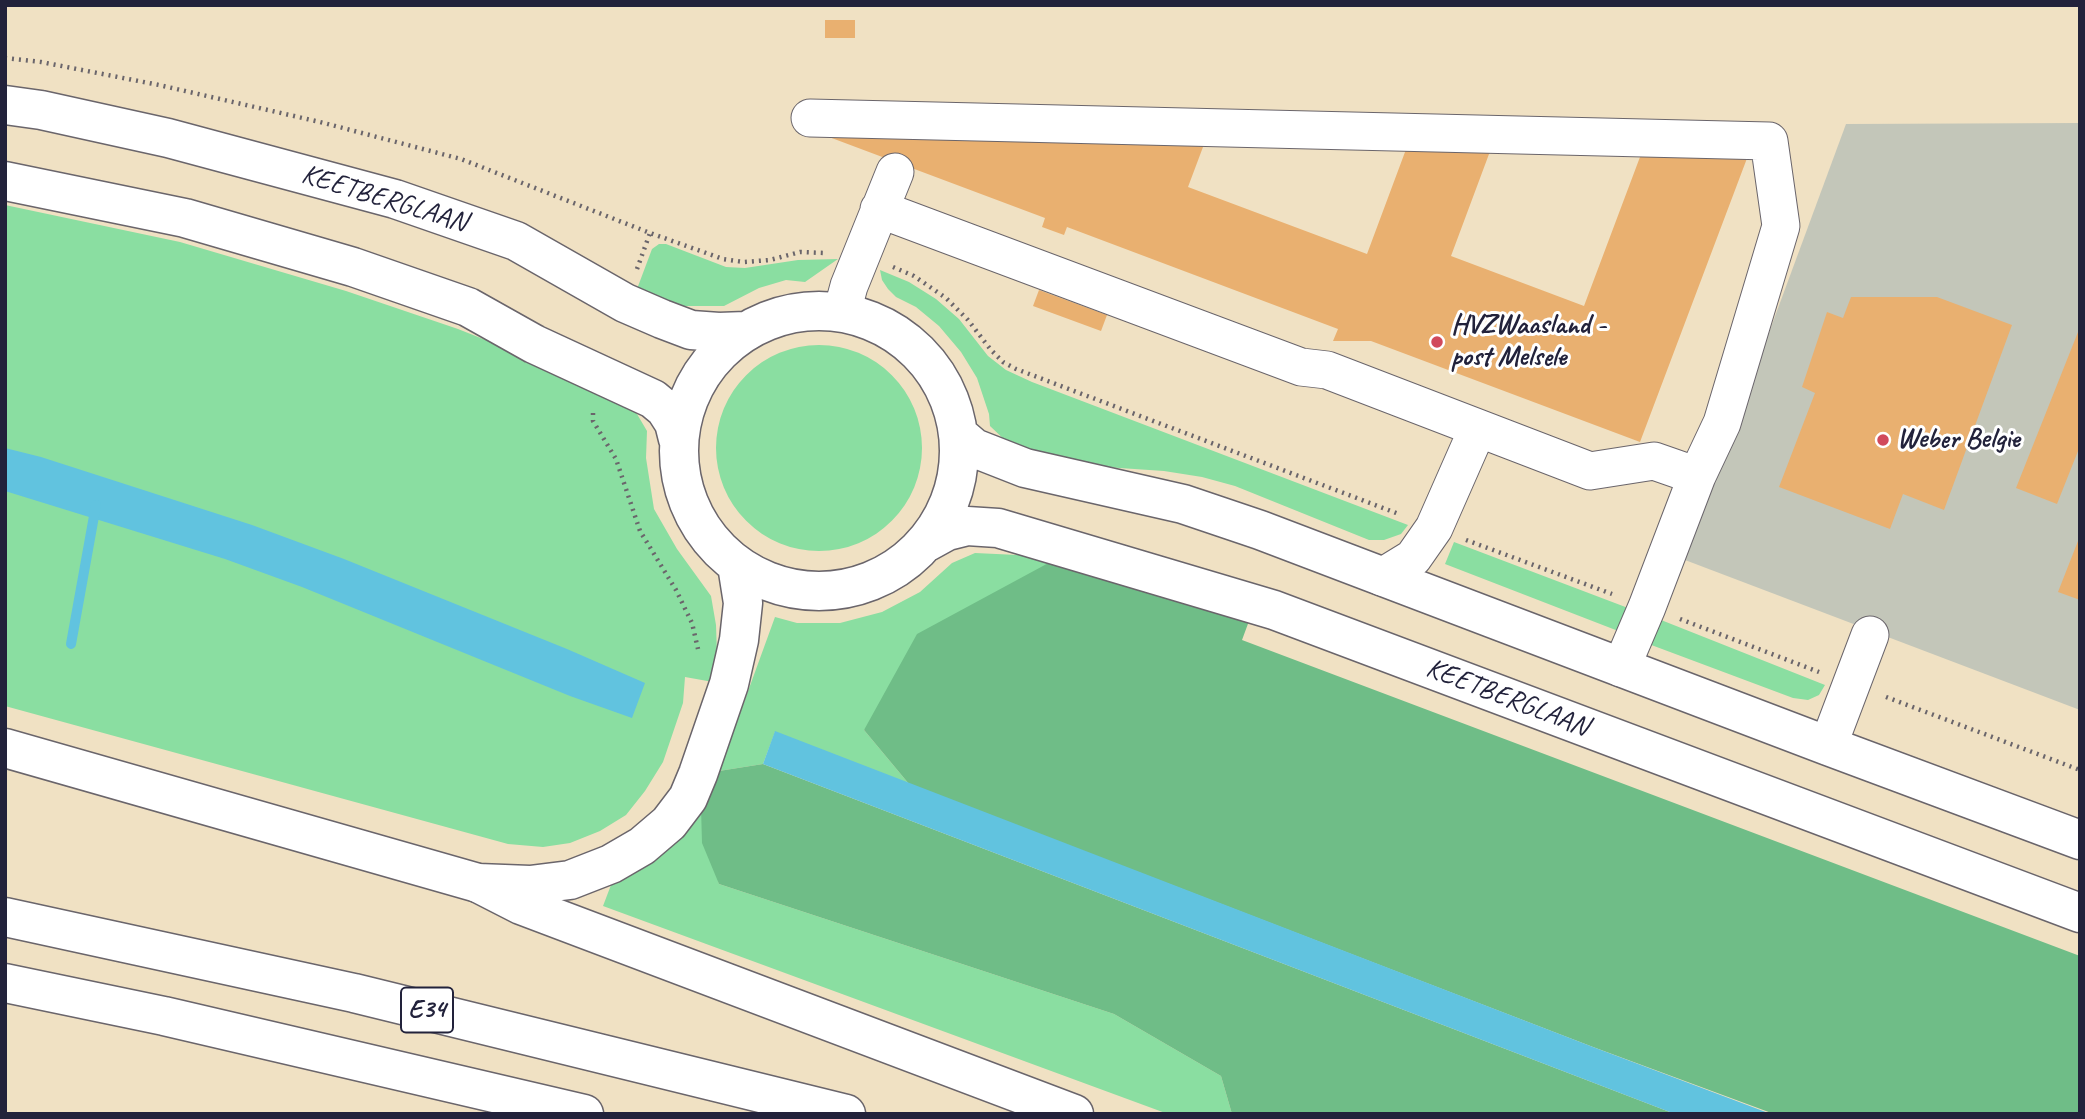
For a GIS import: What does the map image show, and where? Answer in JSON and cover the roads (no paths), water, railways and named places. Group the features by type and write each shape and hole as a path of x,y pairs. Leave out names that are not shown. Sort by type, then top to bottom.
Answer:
{"main road":[{"name":"KEETBERGLAAN","path":"5,105 41,110 168,138 395,199 516,241 625,303 691,330 746,331"},
{"path":"5,181 185,218 354,267 468,307 534,344 653,399 674,423 678,439 680,475 691,510 710,540 737,565 768,582 801,590 836,590 870,582 901,566 927,542 947,510 959,474 960,436 951,400 934,368 908,342 877,322 842,312 808,310 776,316 746,331 720,351 699,377 685,407 678,439"},
{"path":"960,436 974,448 1025,468 1183,504 1260,530 2080,840"},
{"name":"KEETBERGLAAN","path":"927,542 947,531 967,526 998,528 1274,610 2080,913"},
{"path":"478,883 530,885 569,880 611,864 642,846 669,823 688,798 729,684 739,639 743,603 737,565"},
{"path":"5,748 478,883 520,905 1074,1114"},
{"name":"E34","path":"5,917 368,996 846,1114"},
{"name":"E34","path":"5,983 164,1016 584,1114"}],"lane":[{"path":"810,118 1769,141 1781,226 1722,423 1697,475 1621,668"},
{"path":"842,312 895,172"},
{"path":"879,209 1301,367 1327,370 1590,471 1654,461 1697,475"},
{"path":"1382,577 1413,558 1434,528 1478,428"},
{"path":"1828,746 1870,635"}],"water":[{"path":"5,448 41,457 252,525 567,649 645,683 632,718 225,559 5,491"},
{"path":"775,731 1771,1114 1675,1114 763,764"}],"waterway":[{"path":"71,644 96,505"}],"place":[{"name":"HVZWaasland - post Melsele","path":"1437,342"},
{"name":"Weber Belgie","path":"1883,440"}]}
